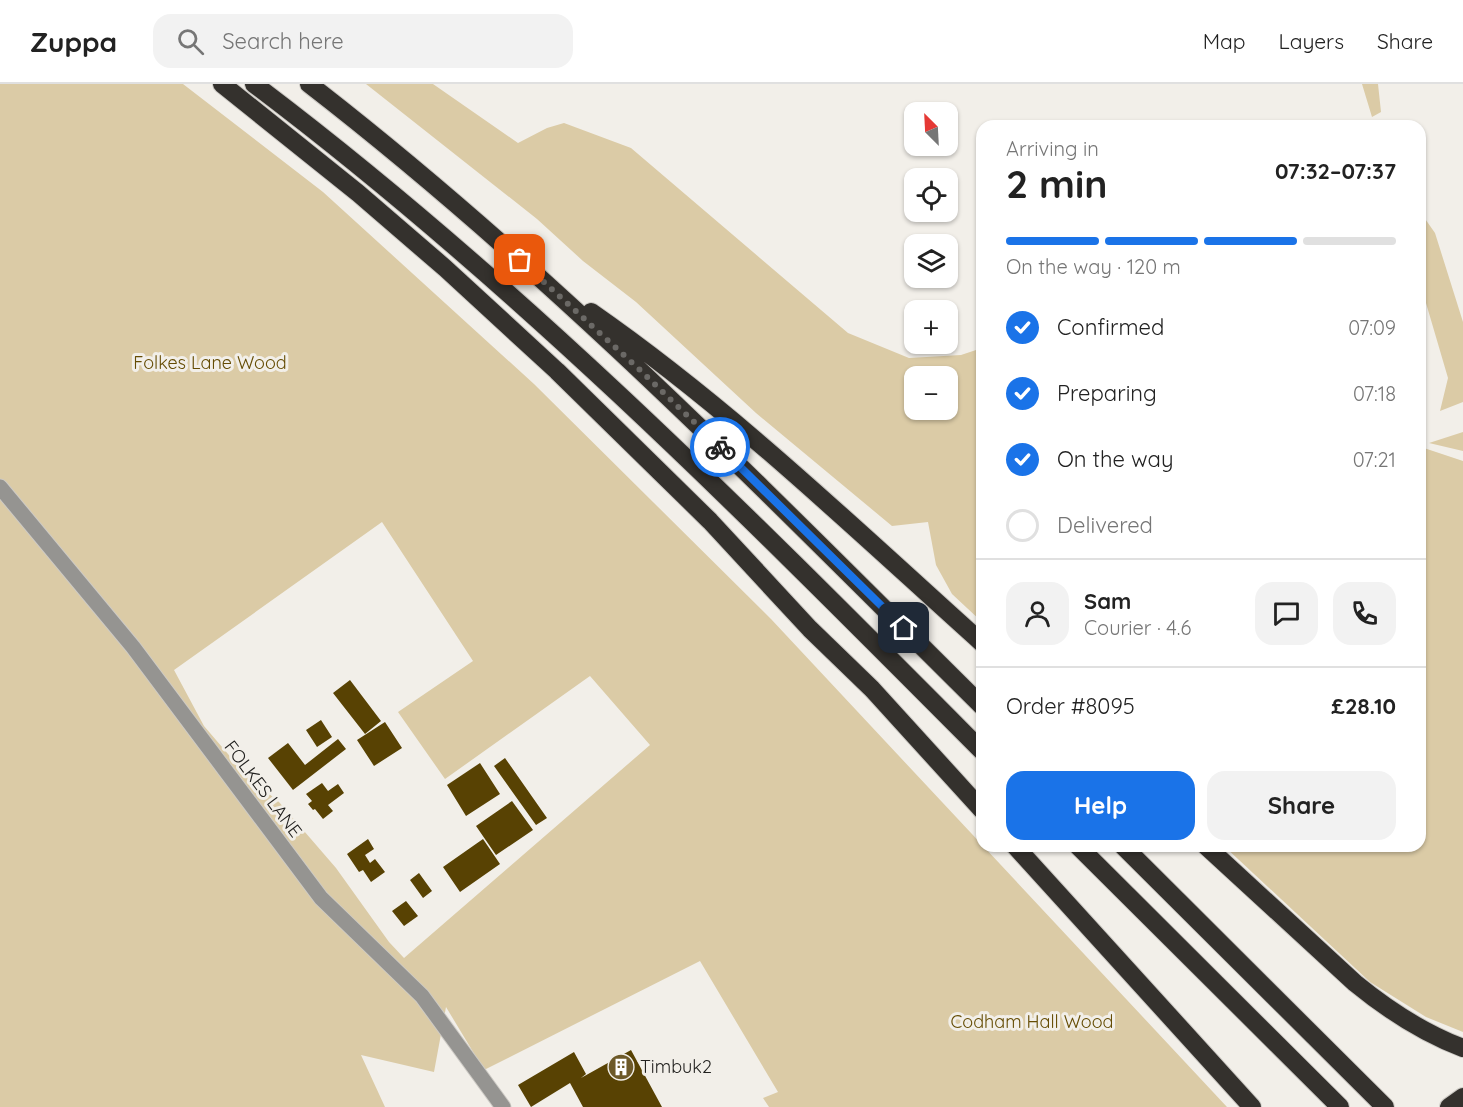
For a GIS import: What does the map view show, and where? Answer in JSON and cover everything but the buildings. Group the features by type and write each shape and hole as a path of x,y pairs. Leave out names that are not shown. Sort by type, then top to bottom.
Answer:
{"highway":[{"path":"222,84 358,193 445,268 557,371 703,513 810,629 872,689 976,803"},
{"path":"254,84 368,174 531,314 718,490 976,745"},
{"path":"309,84 399,157 533,272 731,458 976,700"},
{"path":"533,272 643,348 722,412 809,485 976,638"},
{"path":"1020,852 1251,1107"},
{"path":"1084,852 1340,1107"},
{"path":"1129,852 1385,1107"},
{"path":"1213,852 1380,1003 1427,1032 1463,1048"},
{"path":"1449,1107 1463,1097"}],"street":[{"name":"FOLKES LANE","path":"0,487 133,647 321,898 422,996 502,1107"}],"green space":[{"path":"0,84 183,84 323,192 534,384 771,619 976,838 976,852 989,852 1227,1107 769,1107 763,1098 778,1092 700,961 484,1070 446,1007 434,1072 361,1055 385,1107 0,1107","holes":["382,522 473,661 398,712 445,779 590,676 650,745 404,958 389,942 336,868 279,802 246,775 204,726 174,670"]},
{"path":"366,84 433,84 518,143 547,128 564,123 631,148 848,333 909,358 961,355 976,350 976,616 952,594 936,565 928,522 892,526 756,413 636,302 583,261 537,219"},
{"path":"1362,84 1378,84 1381,112 1372,117"},
{"path":"1426,220 1435,233 1463,322 1463,402 1440,411 1448,378 1426,303"},
{"path":"1463,432 1463,451 1429,443"},
{"path":"1426,449 1463,461 1463,1032 1426,1017 1370,982 1230,852 1426,852"}],"way so far":[{"path":"520,260 587,320 720,447"}],"place":[{"name":"Timbuk2","path":"621,1067"}],"route":[{"path":"720,447 904,628"}],"park label":[{"name":"Folkes Lane Wood","path":"210,363"},
{"name":"Codham Hall Wood","path":"1032,1022"}]}
